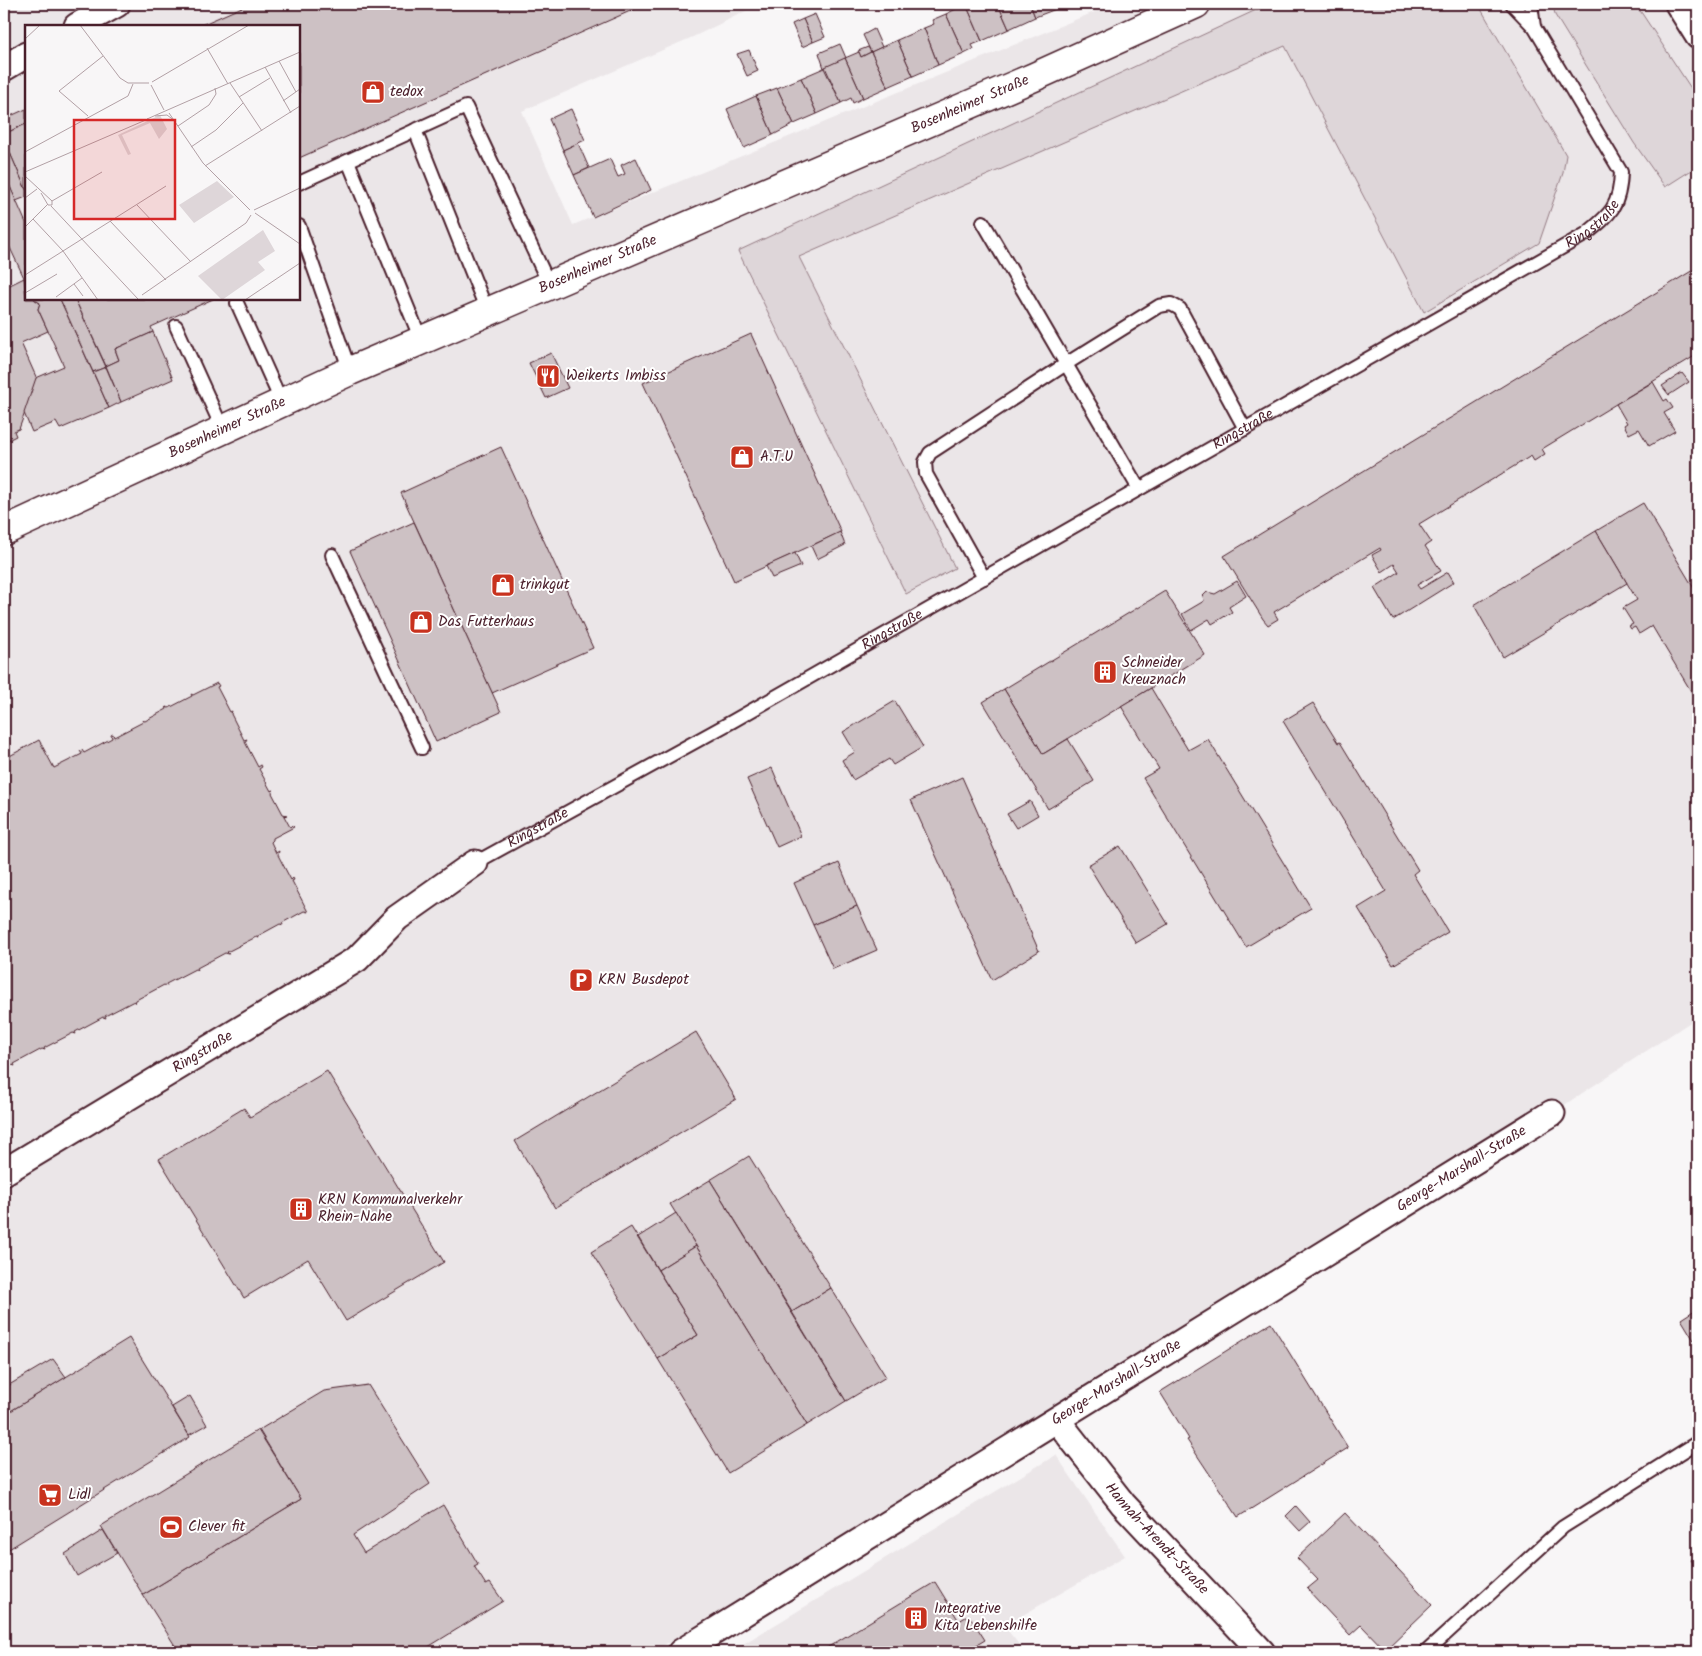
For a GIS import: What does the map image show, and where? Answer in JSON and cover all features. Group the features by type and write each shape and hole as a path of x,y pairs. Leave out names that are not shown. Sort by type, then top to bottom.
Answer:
{"street":[{"path":"79,25 117,4"},
{"name":"Bosenheimer Straße","path":"4,531 350,371 1034,77 1196,4"},
{"path":"4,68 25,57"},
{"name":"Ringstraße","path":"4,1172 357,959 397,918 475,863"},
{"name":"George-Marshall-Straße","path":"681,1652 1552,1113"},
{"name":"Hannah-Arendt-Straße","path":"1057,1420 1122,1504 1262,1652"}],"lane":[{"name":"Ringstraße","path":"475,863 733,721 984,578 1586,234 1607,218 1620,194 1621,172 1534,27 1512,4"},
{"name":"Ringstraße","path":"1531,4 1534,27"},
{"path":"300,183 466,107 549,284"},
{"path":"415,130 487,311"},
{"path":"348,161 421,340"},
{"path":"983,222 1139,489"},
{"path":"300,229 350,371"},
{"path":"237,303 282,403"},
{"path":"984,578 926,474 925,462 930,453 1159,306 1171,304 1180,308 1245,429"},
{"path":"176,326 223,430"},
{"path":"332,555 422,748"},
{"path":"1426,1652 1563,1527 1698,1442"}],"shaded area":[{"path":"4,4 760,4 695,36 522,111 573,225 1114,4 1660,4 1689,26 1698,40 1698,1017 1552,1113 1057,1420 652,1652 4,1652"},
{"path":"1269,4 1478,4 1566,155 1563,173 1539,243 1424,312 1285,46 799,257 955,568 906,594 738,251"},
{"path":"1553,4 1631,4 1641,12 1698,99 1698,166 1665,187 1634,143 1555,15"},
{"path":"1056,1455 1125,1556 1004,1626 1025,1652 730,1652"}],"building":[{"name":"tedox","path":"249,4 646,4 300,158 300,25 201,25"},
{"path":"966,4 982,41 972,45 974,49 964,54 946,14"},
{"path":"966,4 998,4 1009,29 982,41"},
{"path":"998,4 1030,4 1035,17 1009,29"},
{"path":"1030,4 1054,4 1056,9 1035,17"},
{"path":"815,14 825,37 813,42 803,19"},
{"path":"946,14 964,54 938,65 924,28 934,24 932,20"},
{"path":"803,19 813,42 802,47 792,24"},
{"path":"924,28 938,65 913,76 897,40"},
{"path":"874,29 882,47 871,52 863,35"},
{"path":"897,40 913,76 888,87 871,52"},
{"path":"840,44 846,58 824,68 819,53"},
{"path":"868,47 871,52 861,57 858,51"},
{"path":"749,50 758,71 747,76 737,54"},
{"path":"859,52 861,57 871,52 888,87 863,98 845,58"},
{"path":"845,58 863,98 853,103 851,98 841,103 825,67"},
{"path":"824,68 841,103 817,114 801,78"},
{"path":"801,78 817,114 794,124 777,88"},
{"path":"777,88 794,124 773,135 756,96"},
{"path":"756,96 773,135 744,148 727,109"},
{"path":"25,109 25,124 4,134 4,119"},
{"path":"571,109 585,140 563,150 549,119"},
{"path":"25,124 25,188 4,139 4,134"},
{"path":"4,139 25,188 25,197 16,201 4,173"},
{"path":"578,143 589,168 574,175 563,150"},
{"path":"636,158 651,190 593,217 574,175 610,159 618,177 625,174 621,165"},
{"path":"4,173 25,221 25,280 4,235"},
{"path":"1698,267 1698,354 1542,449 1545,454 1534,461 1531,456 1419,524 1431,542 1425,546 1441,571 1417,585 1420,589 1448,572 1454,582 1393,620 1374,588 1399,572 1394,564 1382,572 1372,555 1381,550 1380,548 1274,612 1278,619 1268,625 1263,619 1224,556"},
{"path":"24,278 25,300 36,300 40,303 38,309 48,331 21,343 37,379 19,429 14,431 16,436 4,442 4,288"},
{"path":"36,300 60,300 109,408 60,429 56,422 32,432 24,413 36,378 64,366 38,309 40,303"},
{"path":"60,300 75,300 106,367 93,372"},
{"path":"75,300 211,300 151,327 153,332 115,349 119,360 106,366"},
{"path":"153,332 173,379 121,402 106,366 119,360 115,349"},
{"name":"A.T.U","path":"751,334 841,532 734,581 643,383"},
{"name":"Weikerts Imbiss","path":"551,353 568,388 546,398 529,363"},
{"path":"106,367 121,402 109,408 93,372"},
{"path":"1682,373 1689,382 1669,395 1662,386"},
{"path":"1653,382 1664,401 1667,399 1673,408 1664,413 1675,431 1649,446 1639,429 1629,434 1624,425 1627,423 1616,404"},
{"name":"trinkgut","path":"501,447 593,648 492,693 401,493"},
{"path":"1643,503 1698,595 1698,703 1652,626 1639,634 1635,627 1631,629 1629,626 1633,624 1623,608 1637,600 1596,531"},
{"name":"Das Futterhaus","path":"414,522 501,712 436,742 350,551"},
{"path":"1596,531 1627,583 1503,657 1474,605"},
{"path":"840,532 845,545 817,559 811,546"},
{"path":"795,553 801,566 772,578 766,566"},
{"path":"1237,581 1246,596 1229,607 1232,612 1212,624 1209,619 1191,630 1182,614 1204,601 1203,596 1207,592 1215,594"},
{"name":"Schneider Kreuznach","path":"1165,591 1205,655 1043,754 1004,689"},
{"path":"217,683 219,686 217,687 230,712 232,711 231,714 244,740 247,739 245,742 258,767 261,765 262,767 259,769 271,791 273,789 272,793 283,814 287,815 284,816 290,827 292,825 294,827 273,838 271,842 276,853 279,851 278,855 291,880 293,878 294,880 292,881 308,912 304,911 282,923 283,925 280,924 258,936 259,938 256,937 227,952 229,954 225,953 197,968 198,970 195,969 166,984 167,986 164,985 136,1000 135,1003 134,1001 105,1016 106,1018 103,1017 75,1032 76,1034 73,1033 44,1048 45,1050 42,1049 14,1064 15,1066 12,1065 4,1069 4,759 39,740 54,768 82,754 80,751 82,750 84,753 112,738 111,735 113,734 114,737 143,722 142,720 145,721 167,709 166,707 169,708 192,696 191,694 193,695"},
{"path":"1151,688 1188,750 1208,739 1311,908 1246,947 1143,778 1159,769 1121,706"},
{"path":"1004,689 1043,754 1068,739 1094,781 1048,809 983,702"},
{"path":"895,701 923,747 893,765 889,759 853,780 842,760 855,752 843,732"},
{"path":"1313,703 1338,743 1340,742 1418,870 1413,874 1448,932 1393,965 1358,908 1386,891 1283,721"},
{"path":"772,768 801,836 777,847 747,779"},
{"path":"962,777 1039,951 992,980 911,800"},
{"path":"1030,801 1038,815 1016,828 1007,814"},
{"path":"1120,846 1168,924 1136,943 1088,865"},
{"path":"839,863 857,906 813,925 794,883"},
{"path":"857,906 877,950 833,969 813,925"},
{"path":"696,1032 736,1099 555,1208 515,1141"},
{"name":"KRN Kommunalverkehr Rhein-Nahe","path":"327,1071 444,1262 346,1321 308,1259 244,1298 159,1159 244,1108 250,1117"},
{"path":"749,1156 831,1288 792,1312 710,1180"},
{"path":"710,1180 846,1401 807,1425 670,1204"},
{"path":"676,1213 696,1246 658,1270 638,1237"},
{"path":"631,1227 698,1335 658,1359 591,1252"},
{"path":"696,1246 807,1425 728,1473 658,1359 698,1335 658,1270"},
{"path":"831,1288 886,1377 846,1401 792,1312"},
{"path":"1698,1308 1698,1347 1681,1319"},
{"path":"1271,1323 1348,1448 1238,1517 1187,1440 1189,1439 1160,1392"},
{"name":"Lidl","path":"129,1338 190,1437 4,1552 4,1415"},
{"path":"53,1359 66,1377 4,1415 4,1388"},
{"path":"368,1385 430,1484 353,1535 364,1553 443,1505 478,1564 474,1566 486,1585 490,1583 503,1601 420,1652 179,1652 143,1595 301,1499 259,1430 324,1391"},
{"path":"190,1396 207,1425 189,1435 172,1407"},
{"path":"258,1430 301,1499 143,1595 101,1526"},
{"path":"1296,1506 1310,1522 1300,1531 1286,1516"},
{"path":"1345,1513 1432,1605 1385,1650 1361,1625 1350,1635 1307,1589 1318,1580 1297,1558"},
{"path":"103,1530 117,1553 77,1576 65,1554"},
{"path":"1698,1555 1698,1569 1691,1560"},
{"name":"Integrative Kita Lebenshilfe","path":"935,1582 959,1621 969,1615 985,1640 965,1652 820,1652"}],"place":[{"name":"tedox","path":"373,92"},
{"name":"Weikerts Imbiss","path":"548,376"},
{"name":"A.T.U","path":"742,457"},
{"name":"trinkgut","path":"503,585"},
{"name":"Das Futterhaus","path":"421,622"},
{"name":"Schneider Kreuznach","path":"1105,672"},
{"name":"KRN Busdepot","path":"581,980"},
{"name":"KRN Kommunalverkehr Rhein-Nahe","path":"301,1209"},
{"name":"Lidl","path":"50,1495"},
{"name":"Clever fit","path":"171,1527"},
{"name":"Integrative Kita Lebenshilfe","path":"916,1618"}]}
